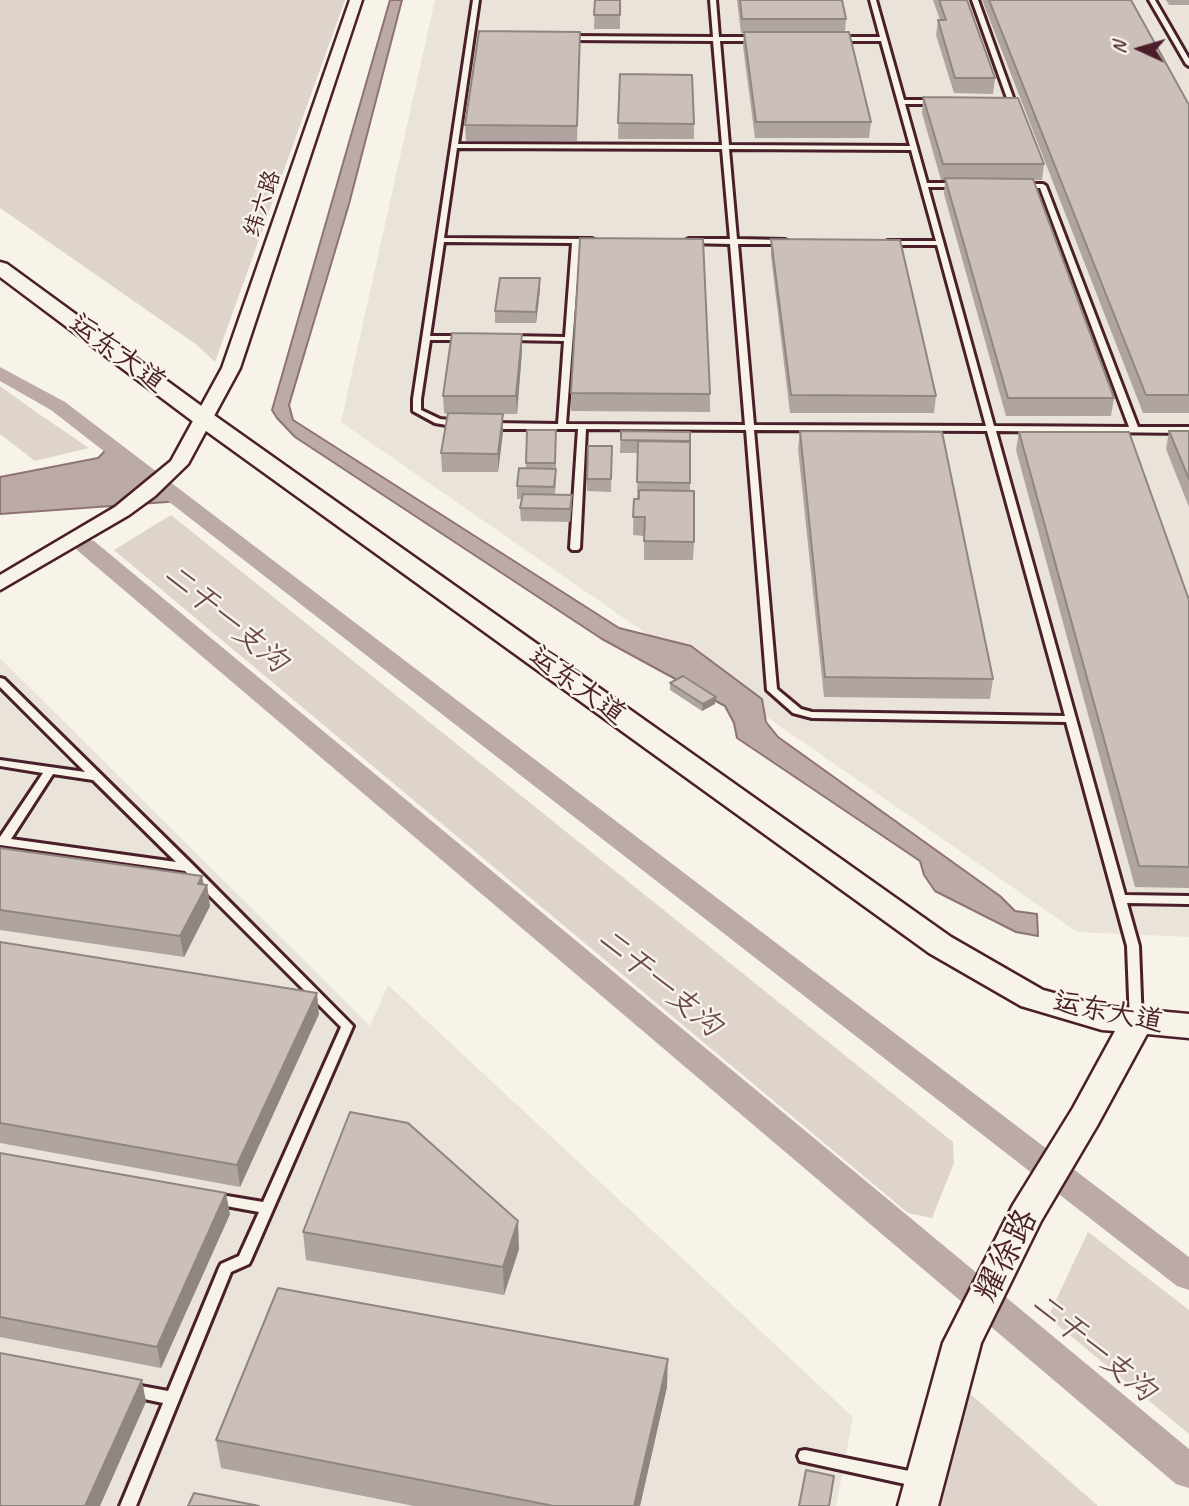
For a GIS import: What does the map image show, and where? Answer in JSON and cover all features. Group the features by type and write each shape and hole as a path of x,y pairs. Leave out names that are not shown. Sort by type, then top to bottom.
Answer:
{"street":[{"name":"纬六路","path":"0,584 62,549 148,492 178,464 231,368 356,0"},
{"name":"运东大道","path":"0,268 203,418 940,945 1032,998 1102,1018 1189,1026"},
{"name":"耀徐路","path":"922,1493 962,1343 1026,1215 1085,1118 1136,1023"}],"lane":[{"path":"467,426 438,421 417,411 477,0"},
{"path":"713,0 772,690 783,701 804,713 831,717 1071,719"},
{"path":"873,0 1121,899 1133,946 1136,1023"},
{"path":"975,0 1012,103 998,103"},
{"path":"1152,0 1189,65"},
{"path":"471,37 484,37"},
{"path":"553,38 759,39"},
{"path":"828,39 884,39"},
{"path":"901,102 943,102"},
{"path":"455,146 914,148"},
{"path":"924,185 964,186"},
{"path":"1017,186 1043,186 1134,429"},
{"path":"441,240 603,241"},
{"path":"562,426 576,241"},
{"path":"682,241 790,242"},
{"path":"872,242 940,243"},
{"path":"426,338 478,338"},
{"path":"504,338 568,339"},
{"path":"481,426 1189,430"},
{"path":"575,548 582,426"},
{"path":"0,681 347,1026 244,1260 226,1268 128,1506"},
{"path":"0,763 97,777"},
{"path":"50,770 2,842 189,868"},
{"path":"1121,899 1189,900"},
{"path":"292,994 319,998"},
{"path":"200,1196 267,1208"},
{"path":"119,1388 172,1398"},
{"path":"804,1456 922,1493"}],"shaded area":[{"path":"0,0 345,0 215,362 197,345 0,208"},
{"path":"390,0 402,0 349,204 289,405 293,420 619,628 691,646 762,699 766,722 778,737 1000,896 1015,911 1037,914 1038,936 1016,932 935,891 924,875 920,861 737,738 734,723 725,706 602,639 295,437 277,418 272,410"},
{"path":"435,0 1189,0 1189,937 1077,932 341,422"},
{"path":"0,386 89,448 35,461 0,434"},
{"path":"106,443 181,501 0,514 0,477 98,458 104,452"},
{"path":"171,515 953,1142 954,1163 932,1218 908,1213 114,550"},
{"path":"0,658 370,1026 388,985 853,1417 836,1506 0,1506"},
{"path":"1088,1232 1189,1310 1189,1434 1048,1317"},
{"path":"968,1392 1098,1506 937,1506"}],"building":[{"path":"595,0 620,0 620,15 594,15"},
{"path":"740,0 842,0 846,19 742,19"},
{"path":"939,0 967,0 995,78 955,78 938,20 946,20"},
{"path":"989,0 1131,0 1189,105 1189,395 1146,395"},
{"path":"479,31 580,32 577,126 465,125"},
{"path":"744,32 849,32 871,122 756,122"},
{"path":"620,74 692,75 694,124 618,123"},
{"path":"923,97 1018,98 1044,164 943,164"},
{"path":"945,178 1033,179 1114,398 1008,398"},
{"path":"580,238 703,239 710,394 571,393"},
{"path":"771,239 900,240 936,396 791,395"},
{"path":"500,278 540,278 536,312 495,311"},
{"path":"452,333 522,334 516,396 443,396"},
{"path":"448,413 503,414 498,454 441,453"},
{"path":"527,430 556,430 555,463 526,463"},
{"path":"621,431 690,432 690,441 621,440"},
{"path":"800,431 942,432 993,679 825,677"},
{"path":"1169,431 1189,431 1189,479"},
{"path":"1019,432 1129,432 1189,600 1189,867 1139,866"},
{"path":"638,441 690,442 690,483 637,482"},
{"path":"588,446 612,446 611,479 587,479"},
{"path":"519,468 556,469 554,487 517,486"},
{"path":"639,490 694,491 694,542 644,541 645,517 633,517 634,499 639,499"},
{"path":"523,494 572,495 570,509 520,508"},
{"path":"683,676 716,697 703,704 670,683"},
{"path":"0,848 202,876 198,884 207,885 180,936 0,910"},
{"path":"0,942 317,993 237,1165 0,1123"},
{"path":"350,1112 408,1123 518,1221 503,1267 303,1232"},
{"path":"0,1153 226,1193 157,1347 0,1317"},
{"path":"278,1288 668,1359 634,1506 554,1506 216,1440"},
{"path":"0,1353 142,1380 85,1506 0,1506"},
{"path":"806,1470 834,1476 829,1506 799,1506"},
{"path":"194,1493 259,1506 188,1506"}],"waterway":[{"path":"0,373 58,406 1189,1276"},
{"name":"二干一支沟","path":"86,546 1189,1472"}]}
